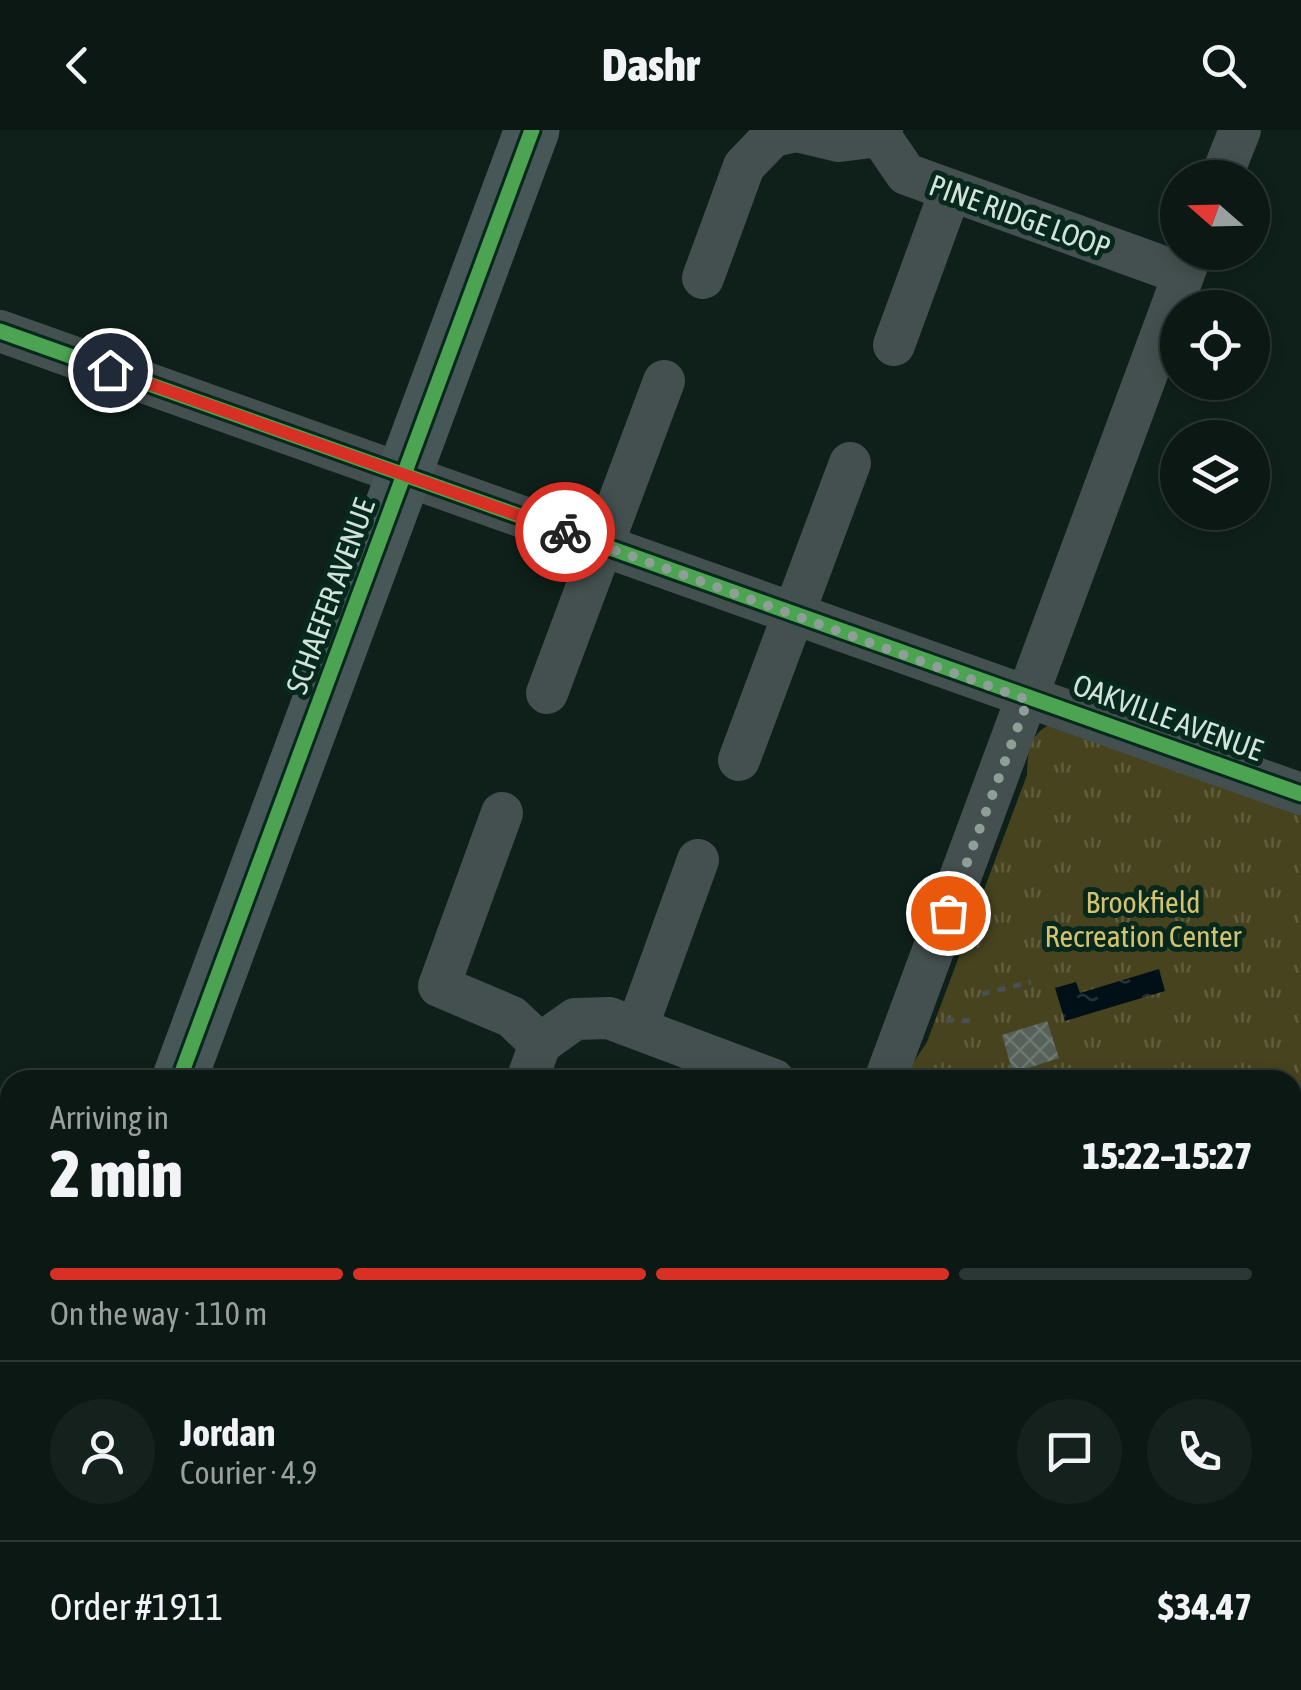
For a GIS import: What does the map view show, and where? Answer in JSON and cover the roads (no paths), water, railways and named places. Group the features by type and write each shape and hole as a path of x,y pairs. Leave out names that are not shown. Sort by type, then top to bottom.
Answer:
{"main road":[{"name":"SCHAEFER AVENUE","path":"183,1070 532,130"}],"street":[{"path":"1228,160 1240,130"},
{"path":"704,278 744,166 773,136 798,131 839,141 881,133"},
{"name":"PINE RIDGE LOOP","path":"881,133 906,174 950,192 1160,255"},
{"path":"894,345 950,192"},
{"path":"889,1070 1184,270"},
{"name":"OAKVILLE AVENUE","path":"0,331 1301,794"},
{"path":"547,693 664,381"},
{"path":"739,760 850,463"},
{"path":"502,813 439,986 512,1017 534,1062 575,1019 609,1018 748,1070"},
{"path":"637,1028 698,860"}],"water":[{"path":"1159,969 1165,991 1065,1021 1055,988 1076,982 1080,993"}],"park label":[{"name":"Brookfield Recreation Center","path":"1143,919"}]}
